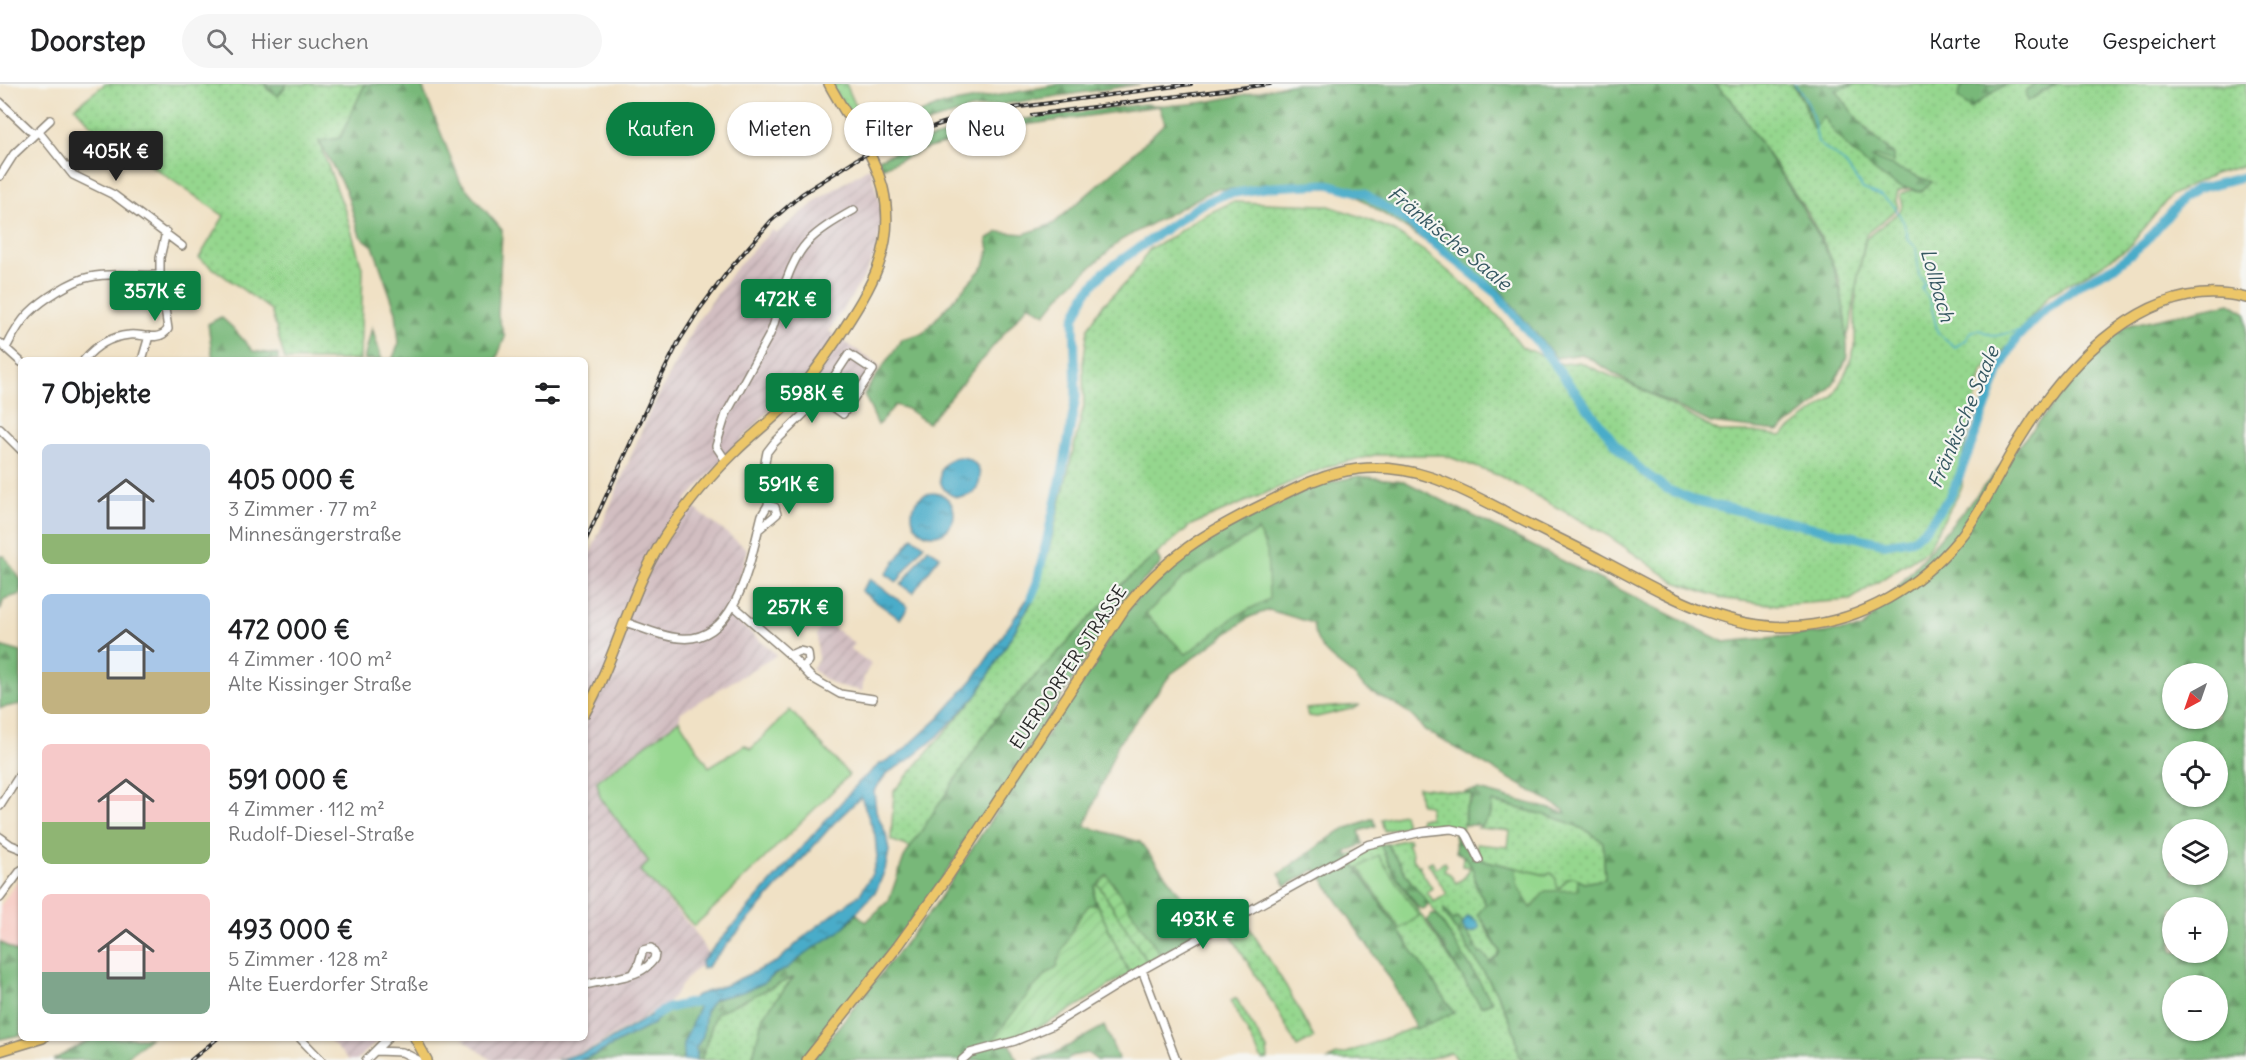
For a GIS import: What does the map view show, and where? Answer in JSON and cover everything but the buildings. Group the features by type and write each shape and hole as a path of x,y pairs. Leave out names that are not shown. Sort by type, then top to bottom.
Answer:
{"main road":[{"path":"588,706 660,544 694,497 726,461 791,400 814,373 865,296 874,278 884,249 887,219 883,189 877,170 828,84"},
{"name":"EUERDORFER STRASSE","path":"807,1060 898,946 959,860 1125,608 1146,582 1167,562 1215,529 1313,480 1339,472 1376,468 1412,471 1429,475 1469,493 1669,596 1721,618 1778,627 1816,624 1840,619 1876,605 1905,588 1948,551 1982,506 2019,440 2045,402 2071,371 2114,331 2155,306 2180,297 2221,293 2246,298"},
{"path":"0,1051 33,1041"},
{"path":"418,1041 427,1060"}],"street":[{"path":"0,102 36,132 73,175 114,195 182,246"},
{"path":"0,176 14,154 50,120"},
{"path":"726,461 716,446 720,430 729,408 771,334 782,294 798,253 820,229 854,210"},
{"path":"87,357 101,343 111,338 131,334 159,337 165,335 168,329 160,275 160,258 166,232"},
{"path":"18,359 3,345 30,312 81,279 101,275 160,275"},
{"path":"143,357 150,336"},
{"path":"625,622 663,635 699,637 713,629 734,606 765,508 768,505 769,491 765,462 767,453 774,443 820,398 849,354 873,370 843,414 820,398"},
{"path":"0,429 18,447"},
{"path":"758,530 777,514 775,507 768,505"},
{"path":"734,606 812,678 828,689 853,697 873,699"},
{"path":"789,655 799,651 808,653 809,661 802,668"},
{"path":"0,806 18,778"},
{"path":"962,1060 970,1053 1015,1041 1051,1026 1142,970 1367,844 1451,828 1464,832 1479,860"},
{"path":"0,837 18,848"},
{"path":"0,898 18,874"},
{"path":"1142,970 1176,1060"},
{"path":"588,984 633,974"},
{"path":"303,1041 321,1060"},
{"path":"366,1060 385,1041"},
{"path":"376,1051 402,1052 418,1060"}],"shaded area":[{"path":"870,167 881,207 881,226 876,252 863,279 829,331 880,366 844,421 778,401 685,501 747,549 732,617 777,655 681,712 679,720 597,781 600,797 649,862 640,871 693,929 711,959 691,973 668,1003 592,1048 553,1060 491,1060 466,1041 588,1041 588,559 646,420 698,320 735,269 772,230 777,233 820,198"},
{"path":"825,621 854,643 851,649 871,664 864,676 862,691 836,685 812,669 818,660 817,634"},
{"path":"18,880 18,953 0,942 0,906"},
{"path":"330,1041 378,1041 357,1060 349,1060"}],"green space":[{"path":"105,84 266,84 267,89 278,96 287,84 365,84 340,138 319,142 347,216 363,271 360,357 284,357 271,310 199,258 224,216 140,158 108,144 75,107"},
{"path":"266,84 287,84 278,96 267,88"},
{"path":"365,84 420,84 422,86 460,181 502,230 498,316 505,337 497,357 393,357 399,343 396,312 373,246 360,236 346,191 319,141 340,138"},
{"path":"829,84 846,84 854,102 844,102 844,107"},
{"path":"1062,84 1141,84 1018,102 960,102"},
{"path":"1290,84 1714,84 1730,98 1806,214 1834,269 1844,310 1847,353 1841,371 1818,401 1778,431 1711,423 1635,386 1582,354 1556,358 1500,290 1344,188 1215,189 1121,240 1066,289 1045,314 1029,304 928,423 907,409 895,405 878,425 864,394 902,339 923,333 984,266 989,250 987,239 999,232 1024,234 1053,224 1119,167 1165,123 1159,106 1026,125 1026,119 1144,104 1198,103"},
{"path":"1714,84 1792,84 1806,106 1807,116 1824,115 1895,184 1908,188 1898,191 1896,200 1898,207 1895,211 1866,234 1854,296 1851,326 1847,337 1840,282 1826,247 1808,213 1730,98"},
{"path":"1792,84 1856,84 1836,90 1869,132 1893,153 1893,162 1875,156 1872,158 1932,182 1922,191 1895,184 1875,172 1855,154 1837,135 1824,116 1813,129 1803,100"},
{"path":"1856,84 1969,84 1962,86 1970,108 2006,84 2036,84 2026,90 2028,101 2056,84 2246,84 2246,165 2214,174 2171,195 2129,247 2050,294 2004,350 1982,372 1963,453 1962,487 1927,550 1850,600 1778,605 1725,599 1675,582 1607,535 1500,476 1444,455 1375,455 1329,466 1191,525 1122,584 996,718 911,848 891,840 894,791 977,695 1034,598 1048,553 1084,406 1083,364 1088,328 1102,306 1133,275 1150,248 1167,240 1197,219 1232,202 1326,205 1394,231 1425,252 1471,290 1500,318 1522,347 1562,364 1579,362 1643,390 1719,432 1753,432 1781,436 1833,397 1847,370 1855,347 1855,306 1866,238 1899,212 1903,205 1900,195 1913,190 1922,191 1932,182 1871,158 1884,147 1854,116 1835,89"},
{"path":"2006,84 1970,108 1958,98 1962,86"},
{"path":"2036,84 2056,84 2028,101 2026,90"},
{"path":"946,104 946,117 934,121 934,107"},
{"path":"946,135 946,143 934,147 934,138"},
{"path":"885,156 909,156 877,170 873,161"},
{"path":"2230,303 2246,313 2246,1060 1524,1060 1518,1055 1516,1038 1501,1001 1444,913 1444,909 1453,920 1458,918 1480,954 1483,953 1490,962 1498,956 1500,951 1483,921 1477,915 1486,904 1476,886 1474,872 1467,858 1456,852 1454,833 1461,834 1479,859 1545,875 1551,873 1556,879 1556,888 1560,888 1568,878 1574,877 1584,883 1605,879 1603,842 1565,821 1492,802 1491,815 1482,825 1465,825 1465,809 1472,800 1472,795 1466,792 1479,790 1566,813 1423,729 1403,709 1367,689 1322,648 1313,623 1269,610 1250,617 1171,674 1118,744 1085,826 1140,842 1207,929 1161,955 1107,876 1095,886 1094,898 1129,973 990,1042 1011,1045 1017,1060 812,1060 934,907 1141,593 1156,585 1177,560 1198,543 1317,485 1358,476 1404,481 1724,642 1862,629 2120,327","holes":["1258,531 1216,631 1186,654 1146,614 1184,577"]},
{"path":"221,317 253,351 278,355 278,357 213,357 208,324"},
{"path":"372,327 381,357 365,357"},
{"path":"1258,531 1267,551 1269,599 1234,617 1186,654 1146,614 1184,577"},
{"path":"1157,554 1161,564 1131,593 1084,661 1016,770 932,893 860,990 803,1060 752,1060 763,1016 794,977 716,1013 701,1060 696,1060 698,1037 710,1003 765,982 841,929 857,914 866,922 889,900 904,857 996,718 1122,584"},
{"path":"0,556 4,556 18,576 18,595 4,599 0,611"},
{"path":"0,646 18,651 18,705 0,708"},
{"path":"1360,705 1317,717 1308,716 1306,709"},
{"path":"790,710 849,775 694,926 640,871 649,862 600,797 597,781 679,720 709,767 745,745 751,749"},
{"path":"1418,787 1472,794 1465,809 1462,829 1451,826 1420,825 1420,818 1429,818 1429,805 1420,804"},
{"path":"1492,802 1564,821 1603,842 1605,879 1584,883 1578,880 1556,888 1545,875 1479,859 1476,844 1508,847 1510,831 1478,828 1482,825"},
{"path":"1403,814 1406,826 1384,831 1381,819"},
{"path":"1373,818 1376,826 1359,831 1363,844 1346,852 1454,1013 1416,1029 1393,983 1316,869 1286,886 1279,874 1340,831"},
{"path":"1409,839 1410,842 1407,844 1432,888 1427,892 1434,902 1447,894 1428,863 1432,861 1436,868 1444,862 1446,865 1444,871 1450,874 1456,883 1465,877 1469,870 1470,867 1462,866 1463,857 1467,858 1474,872 1476,886 1486,905 1485,924 1500,951 1498,956 1490,963 1480,954 1458,918 1454,920 1444,913 1501,1001 1516,1038 1518,1055 1524,1060 1456,1060 1451,1052 1425,1060 1328,1060 1336,1055 1415,1027 1416,1029 1349,856 1380,844 1393,872 1481,1006 1492,1002 1438,916 1409,879 1387,844"},
{"path":"1380,844 1387,844 1409,879 1428,903 1426,908 1418,907 1393,872"},
{"path":"1378,855 1419,916 1400,929 1359,868"},
{"path":"1516,868 1545,875 1551,873 1556,879 1557,888 1560,888 1568,878 1574,877 1578,880 1577,890 1545,891 1531,908 1517,885"},
{"path":"1107,875 1161,955 1148,963 1098,884"},
{"path":"1098,884 1148,963 1129,973 1094,898 1095,886"},
{"path":"1089,905 1097,905 1129,973 1045,1024 1028,1032 990,1043 1031,991 1058,966 1057,963 1076,922"},
{"path":"1432,914 1438,916 1492,1002 1481,1006 1474,996 1427,920"},
{"path":"1243,918 1286,986 1314,1038 1297,1047 1276,1008 1227,929"},
{"path":"0,942 18,953 18,1036 0,1039"},
{"path":"795,976 763,1016 752,1060 701,1060 716,1013"},
{"path":"1236,998 1267,1049 1268,1059 1262,1060 1231,1001"},
{"path":"697,1003 698,1009 684,1042 683,1060 580,1060 595,1055 652,1025 666,1011"},
{"path":"1104,1026 1119,1060 1097,1060 1087,1053 1071,1056 1067,1060 1035,1060 1054,1054"},
{"path":"88,1041 146,1041 123,1060 53,1060"}],"water":[{"path":"960,457 974,463 980,477 974,491 960,497 946,491 940,477 946,463"},
{"path":"933,493 948,499 954,514 948,529 933,535 918,529 912,514 918,499"},
{"path":"913,537 924,545 897,582 886,574"},
{"path":"928,548 940,556 913,593 901,585"},
{"path":"870,579 908,607 900,619 861,591"},
{"path":"1036,586 1034,598 977,695 937,737 906,762 887,773 874,791 876,811 886,834 889,851 885,870 876,891 839,932 786,969 764,983 743,992 714,999 706,1010 703,1036 696,1048 696,1060 683,1060 684,1042 698,1009 697,1003 687,1003 697,995 726,985 778,961 807,934 860,894 872,874 877,858 875,835 861,797 834,823 707,967 702,969 701,962 860,781 880,764 898,755 940,717 974,678"},
{"path":"1468,916 1477,921 1480,927 1475,931 1465,931 1462,924"},
{"path":"664,1007 666,1011 652,1025 595,1055 580,1060 557,1060 594,1049"}],"waterway":[{"name":"Lollbach","path":"1794,84 1808,104 1818,143 1844,162 1863,189 1882,196 1895,207 1904,223 1908,240 1916,247 1919,275 1925,284 1922,289 1930,301 1938,333 1955,347 1966,340 1972,331 1979,330 1995,336 2026,329"},
{"name":"Fränkische Saale","path":"1031,597 1036,586 1063,468 1076,397 1074,319 1086,293 1104,272 1200,205 1223,195 1272,187 1328,184 1365,194 1405,220 1495,292 1541,347 1620,450 1642,471 1667,489 1692,500 1886,544 1914,539 1927,527 1949,498 2003,363 2016,339 2046,309 2080,284 2116,266 2145,242 2183,198 2197,189 2246,176"},
{"name":"Fränkische Saale","path":"656,1015 668,1008 699,1001"}],"railway":[{"path":"588,535 678,343 729,270 771,221 802,194 882,146 976,113 1191,84"},
{"path":"1032,115 1270,84"},
{"path":"191,1060 214,1041"}]}
